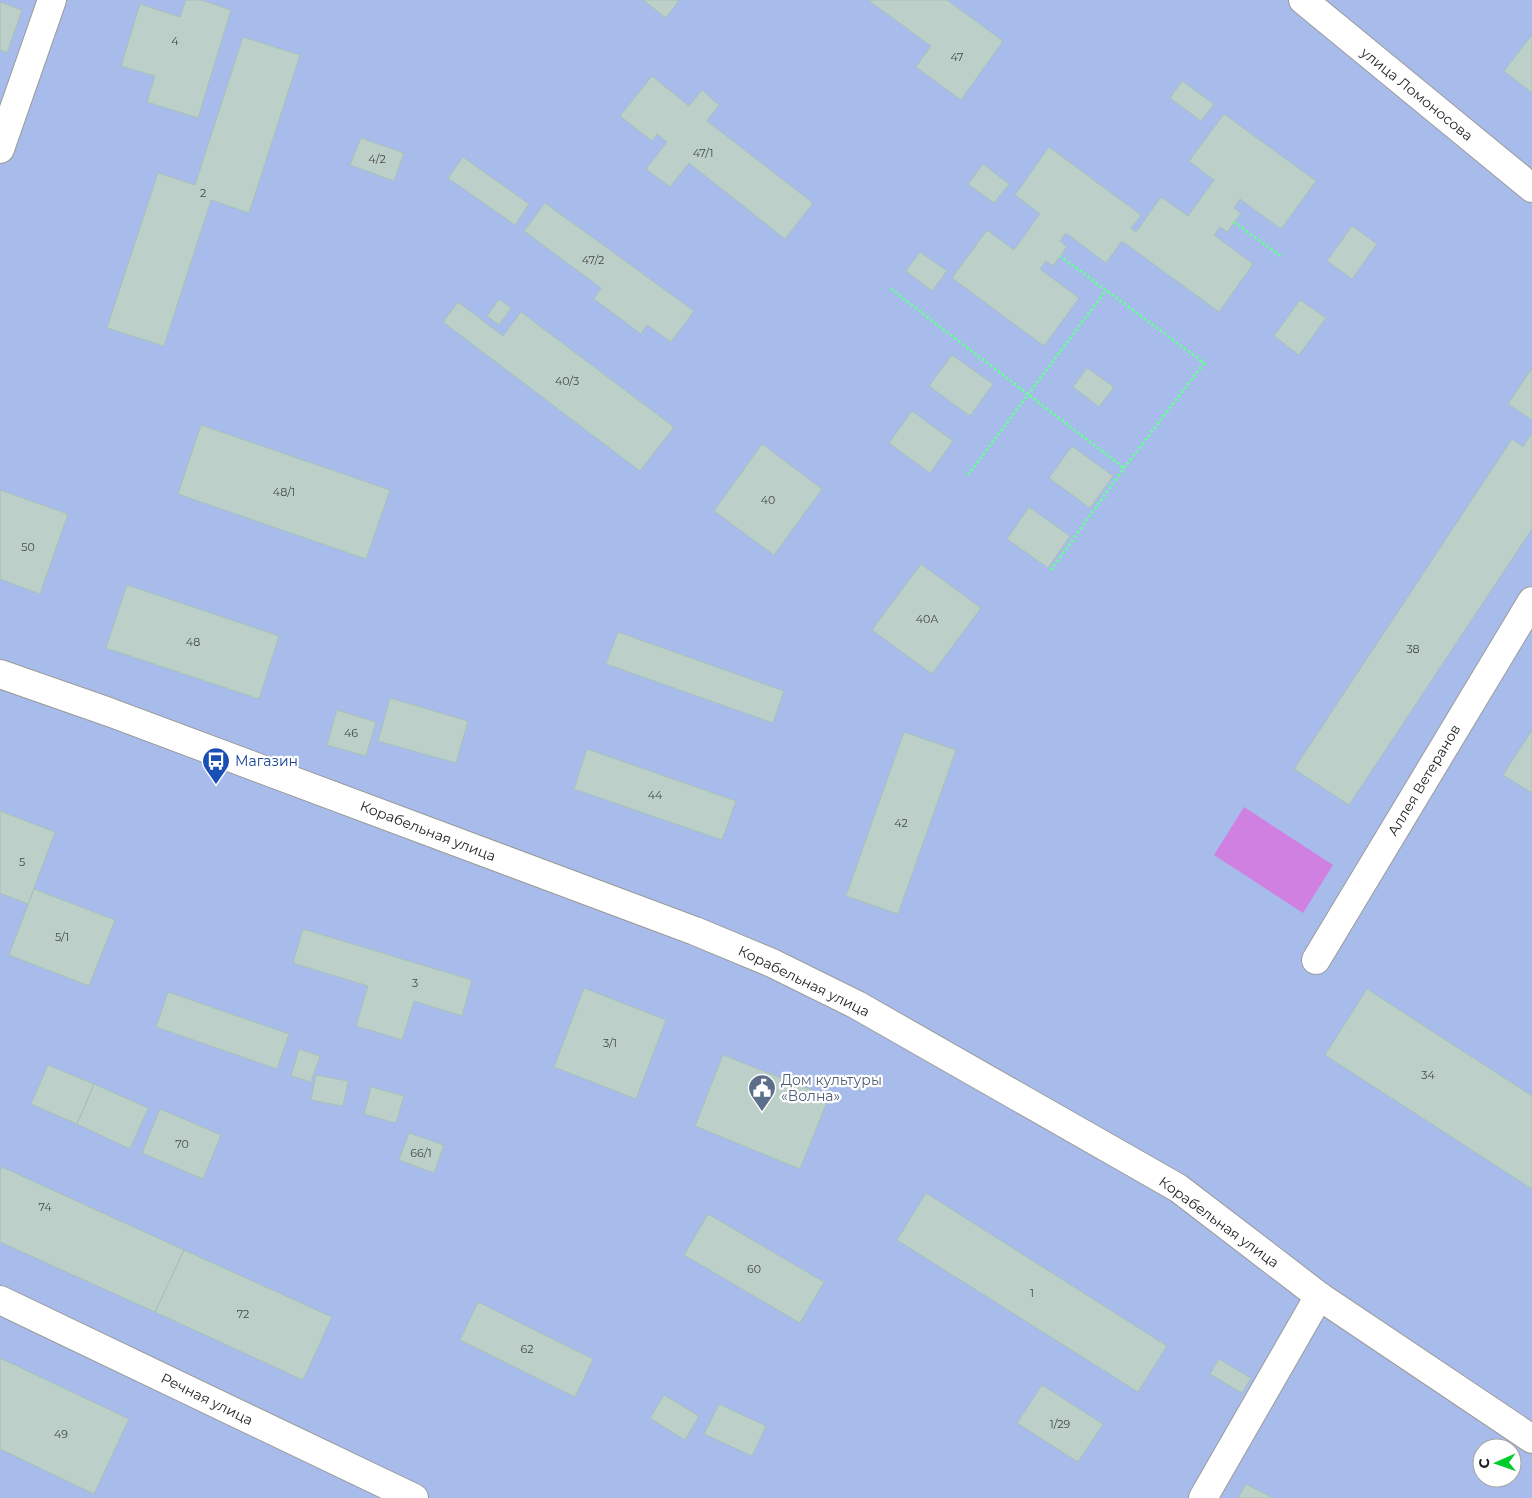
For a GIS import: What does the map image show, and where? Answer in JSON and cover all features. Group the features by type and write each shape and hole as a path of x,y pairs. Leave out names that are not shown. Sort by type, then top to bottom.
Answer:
{"street":[{"path":"0,149 5,118 52,0"},
{"name":"улица Ломоносова","path":"1310,2 1532,188"},
{"name":"Аллея Ветеранов","path":"1316,960 1532,601"},
{"name":"Корабельная улица","path":"0,674 109,712 676,924 772,963 857,1005 1178,1188 1319,1296 1532,1439"},
{"path":"1203,1498 1319,1296"},
{"name":"Речная улица","path":"0,1300 414,1498"}],"path":[{"path":"1234,222 1282,257"},
{"path":"1051,570 1124,468 1204,363 1060,256"},
{"path":"891,289 1124,468"},
{"path":"968,475 1106,290"}],"shaded area":[{"path":"0,0 1532,0 1532,1498 0,1498"},
{"path":"1244,807 1333,865 1303,913 1214,855"}],"building":[{"path":"186,0 201,0 231,10 198,118 147,102 155,76 121,66 140,4 180,17"},
{"path":"643,0 679,0 666,18"},
{"path":"868,0 947,0 1003,41 961,100 916,67 931,46"},
{"path":"0,2 22,10 7,53 0,50"},
{"path":"1532,35 1532,93 1504,71"},
{"path":"243,37 300,55 249,213 211,200 164,346 107,328 158,173 195,185"},
{"path":"652,76 689,106 702,90 719,105 707,121 813,203 785,239 689,163 670,187 646,169 667,142 657,134 652,141 620,116"},
{"path":"1182,81 1214,104 1201,121 1170,98"},
{"path":"1224,114 1316,181 1281,229 1240,199 1234,208 1241,213 1227,232 1220,227 1214,235 1253,264 1219,312 1122,241 1106,263 1066,233 1060,241 1067,247 1053,266 1046,261 1040,269 1079,298 1044,346 952,278 987,230 1014,250 1040,214 1015,195 1049,147 1141,215 1131,228 1136,232 1161,197 1188,216 1214,180 1189,161"},
{"path":"361,138 404,153 394,181 350,165"},
{"path":"463,157 529,204 515,225 448,178"},
{"path":"983,164 1009,184 994,203 968,184"},
{"path":"545,203 694,311 671,342 647,325 641,334 594,299 601,288 524,231"},
{"path":"1352,226 1377,244 1352,279 1327,261"},
{"path":"920,252 947,271 932,291 906,271"},
{"path":"499,299 511,308 499,325 487,316"},
{"path":"1300,300 1326,318 1299,355 1274,336"},
{"path":"458,302 503,336 521,312 674,427 640,471 443,322"},
{"path":"952,355 993,384 970,416 929,386"},
{"path":"1087,368 1114,387 1099,407 1073,387"},
{"path":"1532,368 1532,420 1508,404"},
{"path":"912,411 953,441 930,473 889,443"},
{"path":"201,425 390,490 366,559 178,494"},
{"path":"1532,433 1532,529 1349,805 1294,769 1512,439 1523,447"},
{"path":"762,444 822,489 774,555 714,511"},
{"path":"1072,446 1113,476 1090,508 1049,478"},
{"path":"0,490 68,514 40,594 0,579"},
{"path":"1029,507 1070,536 1048,568 1007,539"},
{"path":"921,564 981,608 932,674 872,630"},
{"path":"127,585 279,636 259,699 106,648"},
{"path":"618,632 784,691 773,723 606,664"},
{"path":"390,698 468,721 456,763 378,741"},
{"path":"337,710 376,722 366,756 327,745"},
{"path":"1532,730 1532,793 1503,775"},
{"path":"904,732 956,750 898,914 846,896"},
{"path":"587,749 736,801 722,840 574,789"},
{"path":"0,811 55,832 28,904 0,893"},
{"path":"34,889 115,920 89,986 9,955"},
{"path":"303,929 472,980 462,1016 414,1001 402,1040 356,1026 368,986 293,963"},
{"path":"584,988 666,1020 636,1099 554,1067"},
{"path":"1367,989 1532,1096 1532,1189 1325,1055"},
{"path":"168,992 289,1034 277,1069 156,1027"},
{"path":"299,1049 320,1056 311,1082 291,1076"},
{"name":"Дом культуры «Волна»","path":"723,1055 829,1097 800,1169 695,1126"},
{"path":"48,1065 94,1084 77,1124 31,1104"},
{"path":"316,1075 348,1081 343,1106 311,1100"},
{"path":"94,1084 148,1108 130,1149 77,1124"},
{"path":"371,1087 404,1096 396,1123 364,1114"},
{"path":"160,1109 221,1135 203,1179 142,1153"},
{"path":"409,1133 444,1145 434,1173 399,1160"},
{"path":"2,1167 184,1250 155,1312 0,1242 0,1172"},
{"path":"926,1193 1167,1346 1138,1392 897,1240"},
{"path":"708,1214 824,1282 800,1323 684,1255"},
{"path":"184,1250 332,1317 303,1380 155,1312"},
{"path":"478,1302 593,1359 575,1397 460,1340"},
{"path":"0,1358 129,1419 94,1494 0,1449"},
{"path":"1219,1359 1251,1378 1242,1393 1210,1374"},
{"path":"1042,1385 1103,1424 1078,1462 1017,1423"},
{"path":"664,1395 699,1416 685,1440 650,1418"},
{"path":"719,1404 766,1426 752,1456 704,1434"},
{"path":"1246,1484 1273,1498 1238,1498"}],"place":[{"name":"Магазин","path":"216,785"},
{"name":"Дом культуры «Волна»","path":"762,1112"}]}
